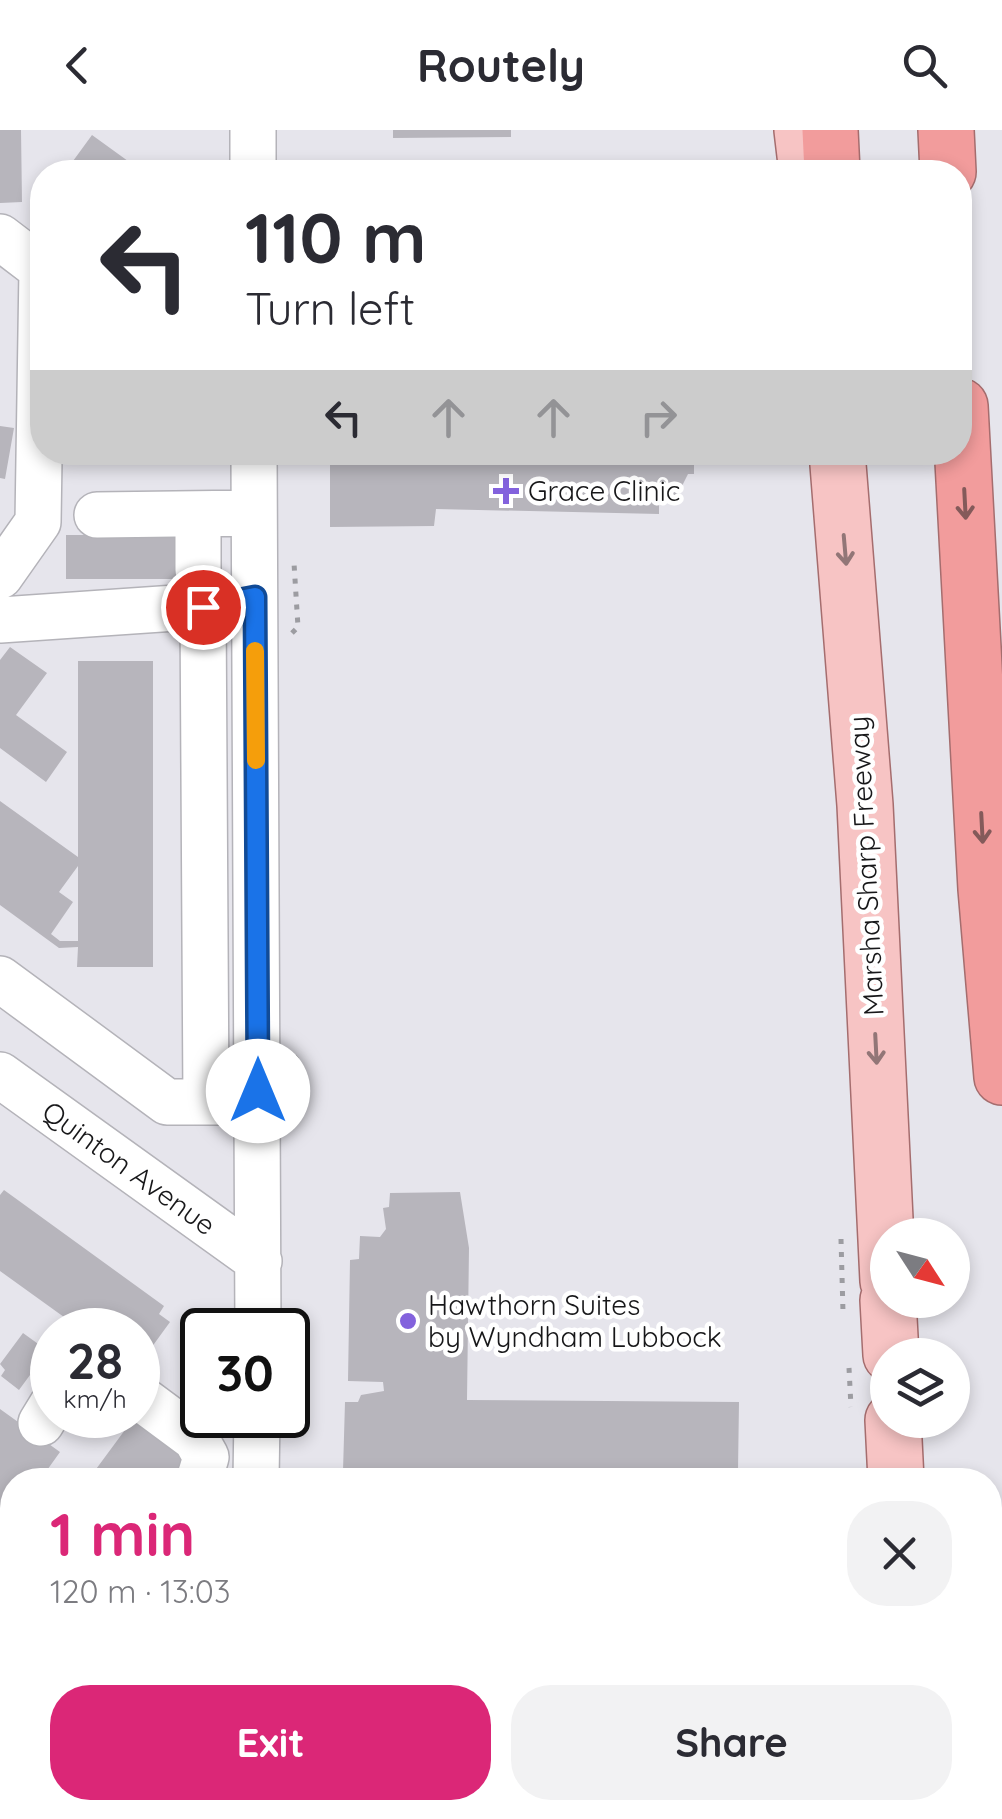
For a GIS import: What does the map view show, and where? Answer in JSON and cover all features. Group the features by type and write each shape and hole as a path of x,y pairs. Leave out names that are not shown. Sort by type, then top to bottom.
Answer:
{"highway":[{"path":"830,130 831,160"},
{"path":"946,130 947,160"},
{"path":"963,465 986,888 1002,1076"}],"main road":[{"path":"802,130 806,160"},
{"name":"Marsha Sharp Freeway","path":"838,465 865,805 885,1218"},
{"path":"895,1438 896,1468"}],"street":[{"path":"253,130 253,160"},
{"path":"0,237 30,259"},
{"path":"0,576 38,522 39,465"},
{"path":"254,465 258,1308"},
{"path":"96,515 253,514"},
{"path":"198,515 206,1102"},
{"path":"0,620 201,589 255,597"},
{"path":"0,978 168,1102 258,1102"},
{"name":"Quinton Avenue","path":"0,1074 259,1261"},
{"path":"160,1412 196,1439 206,1456 202,1468"},
{"path":"256,1468 257,1438"}],"building":[{"path":"0,130 21,130 22,202 0,203"},
{"path":"393,130 511,130 511,137 393,138"},
{"path":"92,135 127,160 74,160"},
{"path":"0,426 14,428 5,479 0,478"},
{"name":"Grace Clinic","path":"330,465 694,465 694,474 688,474 676,498 659,502 659,514 436,509 434,526 330,527"},
{"path":"66,535 183,535 183,579 66,579"},
{"path":"10,647 47,673 16,715 67,752 46,782 0,748 0,660"},
{"path":"78,661 153,661 153,967 77,967 78,947 59,948 0,905 0,801 78,857","holes":["78,866 78,941 60,941 51,934 73,902 59,892"]},
{"path":"4,1190 164,1306 160,1312 160,1308 51,1308 0,1271 0,1195"},
{"name":"Hawthorn Suites by Wyndham Lubbock","path":"460,1192 469,1248 467,1400 739,1402 738,1468 343,1468 345,1402 358,1402 361,1395 384,1391 383,1382 348,1381 350,1260 359,1259 360,1236 380,1237 386,1229 383,1208 389,1207 390,1193"},
{"path":"160,1315 170,1322 160,1336"},
{"path":"23,1333 30,1338 30,1375 19,1390 1,1376 5,1370 0,1364"},
{"path":"0,1409 30,1430 30,1438 40,1438 60,1452 49,1468 0,1468"},
{"path":"160,1431 193,1452 182,1468 97,1468 119,1438 160,1438"}],"slow traffic":[{"path":"255,651 256,760"}],"place":[{"name":"Grace Clinic","path":"506,491"},
{"name":"Hawthorn Suites by Wyndham Lubbock","path":"408,1321"}],"route":[{"path":"203,607 227,606 255,597 258,1091"}]}
